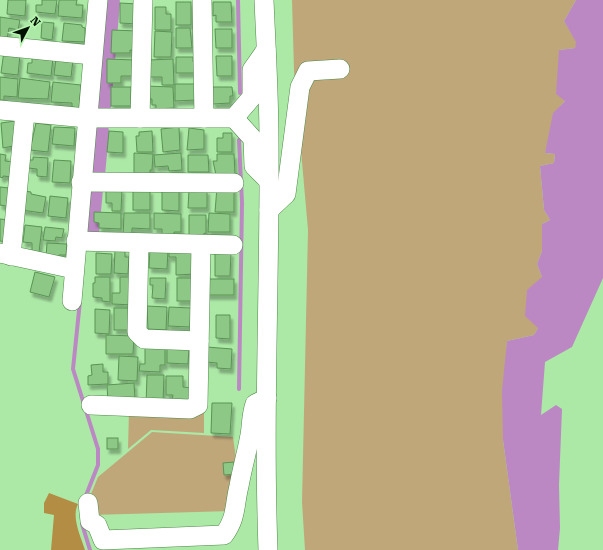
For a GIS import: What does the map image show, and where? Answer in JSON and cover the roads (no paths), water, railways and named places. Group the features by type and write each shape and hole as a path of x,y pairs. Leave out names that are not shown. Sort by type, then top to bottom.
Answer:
{"street":[{"path":"72,301 86,118 98,0"},
{"path":"140,118 143,0"},
{"path":"202,0 204,118"},
{"path":"264,0 269,180 265,475 268,550"},
{"path":"0,46 92,55"},
{"path":"0,110 86,118 234,118 252,97 252,70 266,50"},
{"path":"269,210 286,194 300,87 308,71 340,69"},
{"path":"25,113 6,255 74,269"},
{"path":"234,118 252,139 254,166 269,180"},
{"path":"81,182 234,184"},
{"path":"76,241 234,245"},
{"path":"139,243 137,332 144,339 198,341"},
{"path":"91,406 190,409 198,405 201,244"},
{"path":"88,503 90,521 97,525 104,540 224,535 236,512 238,487 251,433 253,410 255,404 267,398"}],"waterway":[{"path":"238,0 240,93"},
{"path":"99,106 108,3"},
{"path":"93,175 97,132"},
{"path":"239,140 242,203 239,389"},
{"path":"87,233 91,189"},
{"path":"80,301 73,369 98,449 98,465 85,498"},
{"path":"82,524 90,550"}]}
